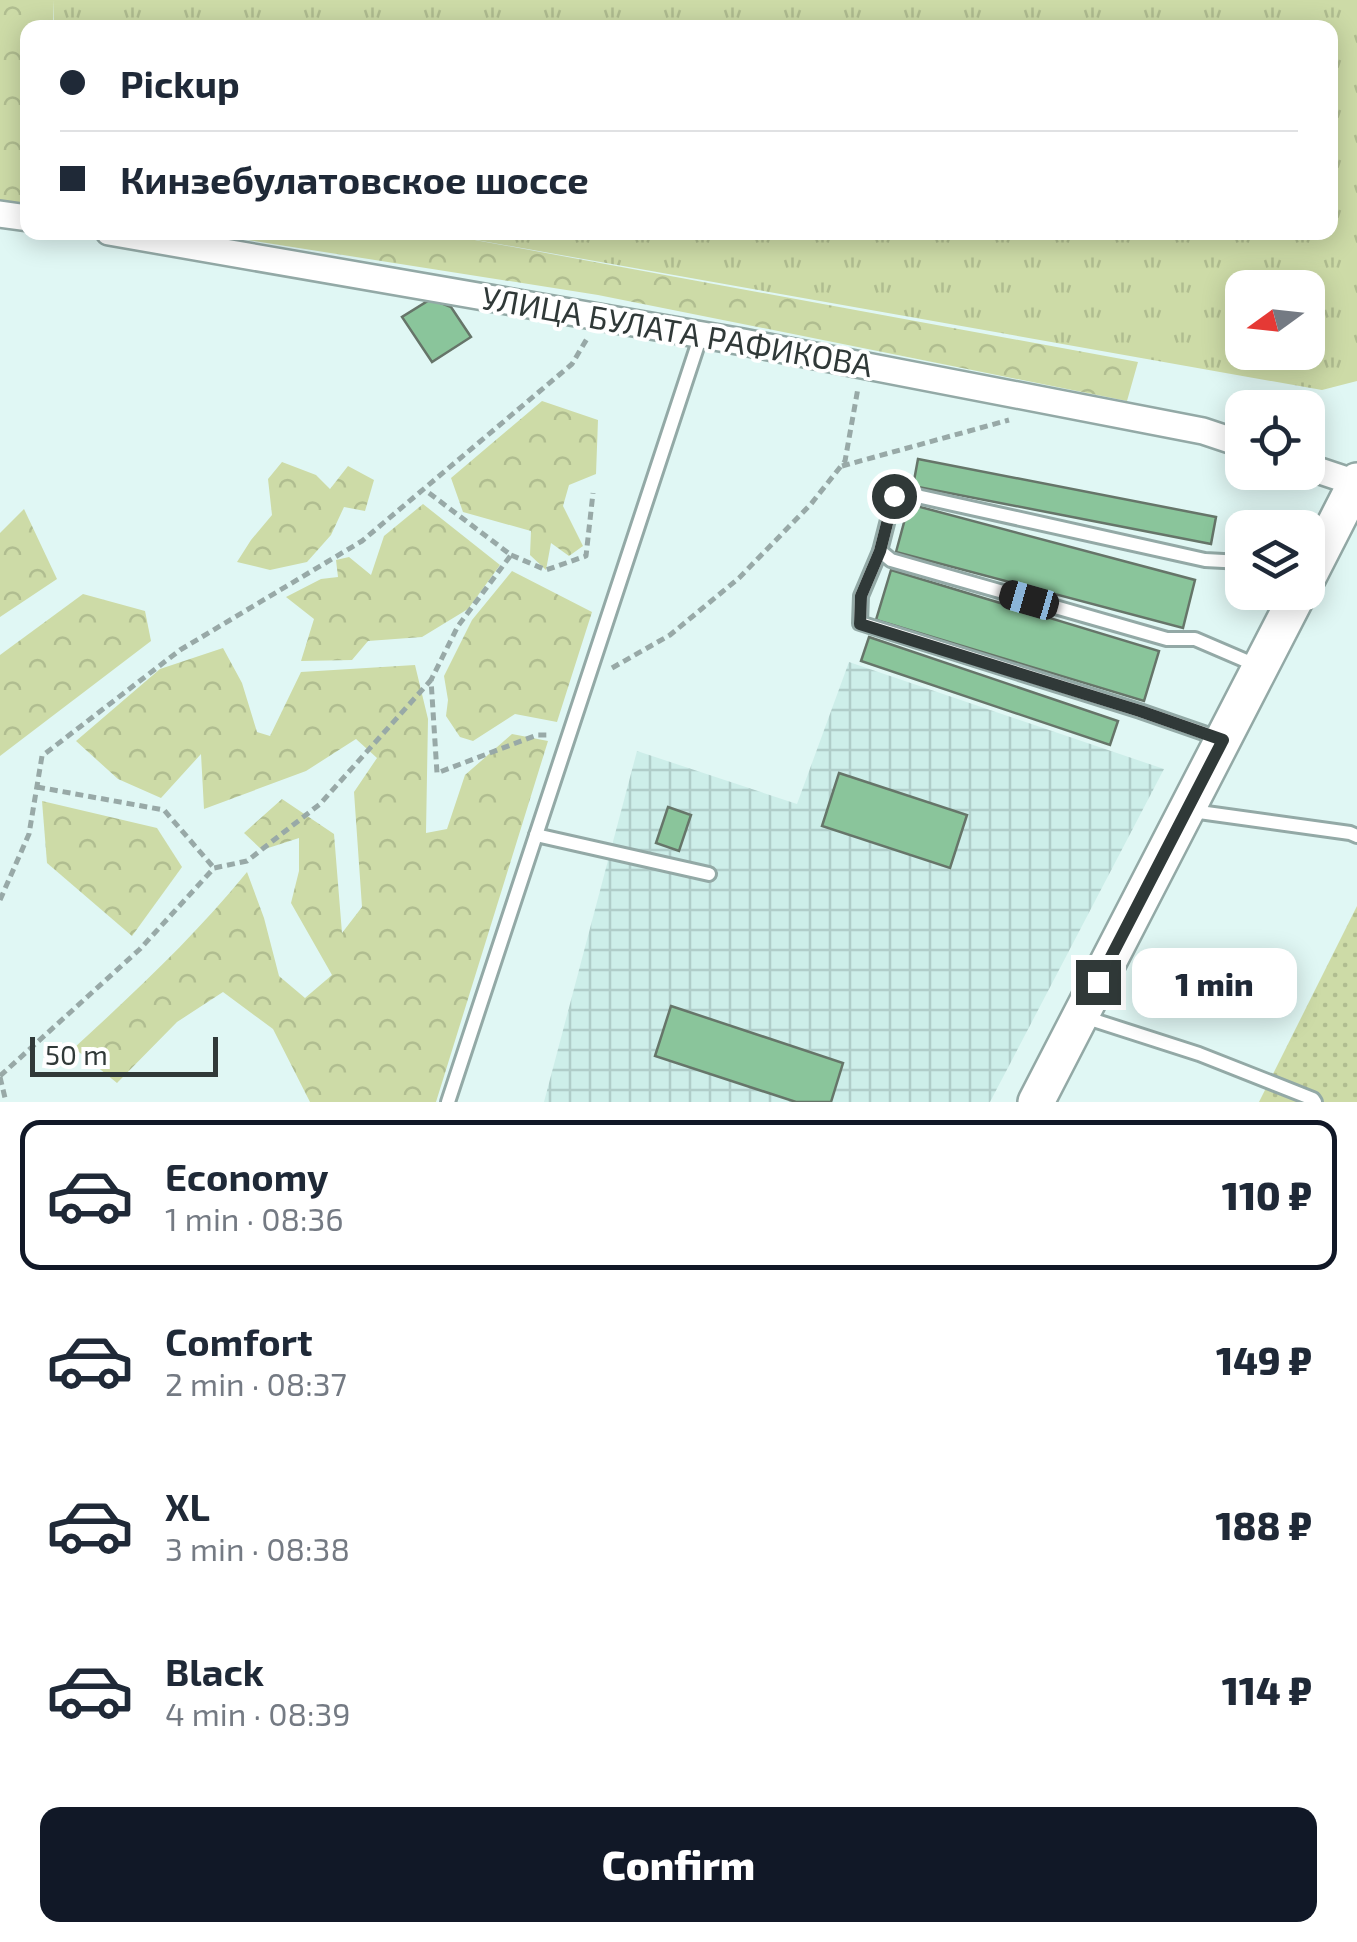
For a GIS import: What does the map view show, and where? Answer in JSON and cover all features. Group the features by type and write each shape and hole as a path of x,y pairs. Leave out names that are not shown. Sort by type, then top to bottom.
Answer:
{"main road":[{"path":"1325,540 1356,482"},
{"path":"1036,1102 1289,610"}],"street":[{"name":"УЛИЦА БУЛАТА РАФИКОВА","path":"154,240 700,334 1225,438"},
{"path":"1325,472 1356,482"}],"lane":[{"path":"448,1102 700,334"},
{"path":"1223,740 860,624 861,596 880,551 894,496 917,496 1204,560 1225,561"},
{"path":"880,551 890,560 1167,639 1195,639 1260,668"},
{"path":"1187,810 1357,836"},
{"path":"536,835 709,874"},
{"path":"1081,1016 1199,1054 1316,1102"}],"path":[{"path":"0,900 29,834 42,756 180,650 362,541 572,364 600,318"},
{"path":"586,682 670,635 739,578 812,504 845,461 862,365"},
{"path":"840,466 1009,420"},
{"path":"429,493 511,554 546,570 586,556 593,494"},
{"path":"6,1102 0,1077 140,949 214,868 247,861 320,804 431,680 458,626 511,554"},
{"path":"431,680 437,774 537,735 568,736"},
{"path":"37,787 164,810 214,868"}],"shaded area":[{"path":"849,662 1164,769 990,1102 544,1102 637,751 797,804"}],"green space":[{"path":"0,0 53,0 53,20 20,20 20,204 0,201"},
{"path":"53,0 1357,0 1357,381 1322,390 476,240 1338,240 1338,20 54,20"},
{"path":"248,240 475,240 1138,362 1127,401 598,295"},
{"path":"542,401 598,420 596,474 569,485 563,506 583,546 569,556 551,543 546,570 530,555 531,531 463,512 451,478"},
{"path":"282,462 316,475 330,489 348,466 374,480 365,511 344,507 331,535 307,562 270,570 237,562 272,515 268,479"},
{"path":"423,504 500,565 468,609 422,637 368,641 352,660 301,661 314,619 286,597 321,579 338,577 336,560 349,557 371,575 384,536"},
{"path":"24,509 57,579 0,617 0,533"},
{"path":"512,571 592,612 557,722 515,714 473,741 460,737 446,716 444,676 472,620"},
{"path":"83,594 145,611 151,641 0,756 0,655"},
{"path":"223,648 242,683 257,732 270,736 301,672 415,665 428,719 426,833 447,829 465,775 512,734 548,741 436,1102 310,1102 273,1029 223,992 177,1022 117,1083 74,1048 142,985 247,872 279,976 305,998 332,975 291,903 299,871 299,838 262,850 244,833 282,799 334,834 342,933 362,907 354,792 377,758 356,739 306,771 204,809 201,754 161,798 118,779 76,741 160,669"},
{"path":"42,801 157,828 182,867 132,936 47,863"},
{"path":"1357,906 1357,1102 1259,1102"}],"building":[{"path":"431,299 451,307 471,337 432,362 402,317"},
{"path":"918,459 1216,517 1211,544 913,486"},
{"path":"909,504 1195,580 1183,628 896,552"},
{"path":"891,570 1159,651 1144,701 876,620"},
{"path":"869,637 1118,721 1110,745 861,661"},
{"path":"839,773 967,815 950,868 822,826"},
{"path":"668,807 691,815 679,851 656,843"},
{"path":"671,1006 843,1063 831,1102 796,1102 655,1056"}],"route":[{"path":"894,496 880,551 861,596 860,624 1223,740 1098,982"}]}
